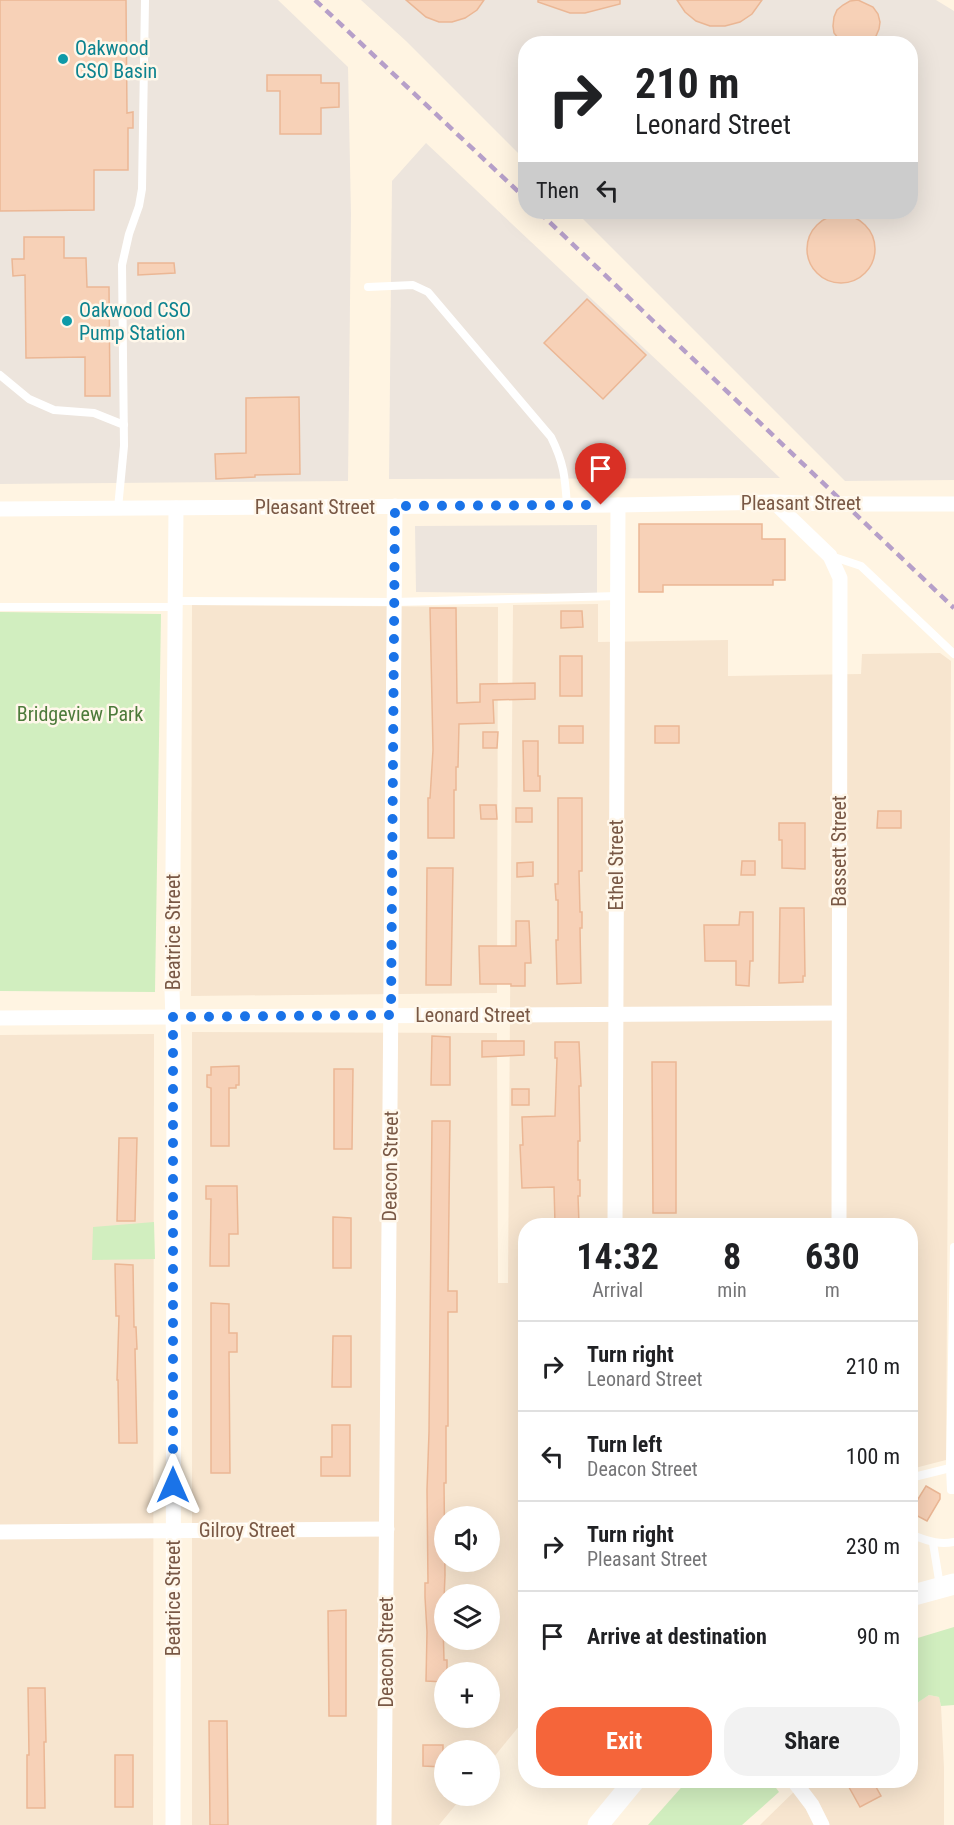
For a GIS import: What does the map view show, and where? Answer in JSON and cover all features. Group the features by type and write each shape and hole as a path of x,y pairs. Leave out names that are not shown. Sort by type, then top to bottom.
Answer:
{"main road":[{"path":"918,1594 947,1586"},
{"path":"598,1825 628,1788"}],"street":[{"name":"Pleasant Street","path":"0,509 774,502 954,504"},
{"name":"Bassett Street","path":"774,502 830,556 840,578 839,1218"},
{"name":"Ethel Street","path":"615,1218 618,505"},
{"name":"Deacon Street","path":"384,1825 395,506"},
{"name":"Beatrice Street","path":"173,1825 173,1017 176,508"},
{"name":"Leonard Street","path":"0,1018 838,1013"},
{"name":"Gilroy Street","path":"0,1532 387,1529"},
{"path":"799,1788 812,1804 822,1825"}],"lane":[{"path":"118,508 124,446 122,265 142,189 145,0"},
{"path":"368,287 412,285 428,292 551,437 560,456 567,505"},
{"path":"0,375 28,399 54,410 94,413 124,424"},
{"path":"830,556 861,566 954,654"},
{"path":"0,607 394,602 618,596"},
{"path":"954,1247 950,1468 951,1490 954,1490"},
{"path":"918,1476 950,1468"},
{"path":"918,1537 933,1543 954,1542"},
{"path":"933,1543 947,1586"}],"shaded area":[{"path":"0,0 278,0 348,67 351,214 348,481 0,484"},
{"path":"361,0 936,0 954,11 954,480 845,481 583,219 918,219 918,36 518,36 518,153 406,41"},
{"path":"426,143 780,478 389,479 392,181"},
{"path":"597,525 597,594 416,592 415,526"},
{"path":"598,604 598,642 728,640 728,676 861,674 862,654 940,653 951,661 946,1460 918,1467 918,1218 518,1218 518,1728 500,1750 500,1740 434,1740 434,1806 455,1806 439,1825 192,1825 192,1032 497,1033 498,1283 508,1283 513,605"},
{"path":"192,605 498,607 497,993 191,996"},
{"path":"154,1034 153,1825 0,1825 0,1035"},
{"path":"929,1695 939,1697 941,1706 944,1825 760,1825 798,1788 918,1788 918,1702"}],"green space":[{"name":"Bridgeview Park","path":"0,612 161,614 155,992 0,991"},
{"path":"154,1222 155,1259 92,1260 93,1227"},
{"path":"954,1627 954,1705 941,1706 939,1697 929,1695 918,1702 918,1638"},
{"path":"681,1788 776,1788 779,1792 742,1825 648,1825"}],"building":[{"name":"Oakwood CSO Basin","path":"0,0 126,0 127,113 133,112 133,128 128,128 128,170 94,170 94,210 0,211"},
{"path":"406,0 484,0 477,10 465,18 452,22 439,22 426,17"},
{"path":"538,0 620,0 620,4 585,13 570,13 538,2"},
{"path":"677,0 762,0 752,14 740,22 725,26 710,26 696,21 685,12"},
{"path":"858,0 873,7 880,22 876,36 836,36 834,33 834,17 837,10 850,1"},
{"path":"267,75 321,75 321,83 339,83 339,107 321,108 321,134 280,134 280,91 267,91"},
{"path":"826,219 856,219 869,230 874,242 874,256 869,268 860,277 848,282 834,282 822,277 813,268 808,256 810,236 817,225"},
{"name":"Oakwood CSO Pump Station","path":"24,237 64,237 64,258 86,258 87,287 109,287 110,396 85,396 85,357 26,358 25,275 13,276 12,259 24,259"},
{"path":"138,263 174,263 175,273 138,275"},
{"path":"587,299 646,355 603,399 544,343"},
{"path":"299,397 300,474 216,479 215,454 246,453 246,398"},
{"path":"639,524 762,524 762,539 785,539 785,580 773,580 773,585 663,585 663,592 639,592"},
{"path":"430,608 456,608 457,703 480,702 480,684 535,683 535,699 493,700 494,723 459,724 458,767 456,767 456,790 454,790 454,838 428,838 428,798 430,798 433,750"},
{"path":"561,611 582,611 583,627 561,628"},
{"path":"560,656 582,656 582,696 560,696"},
{"path":"559,726 583,726 583,743 559,743"},
{"path":"655,726 679,726 679,743 655,743"},
{"path":"483,732 498,732 497,748 483,748"},
{"path":"523,741 538,741 540,791 524,791"},
{"path":"558,798 582,798 582,871 579,871 580,912 582,912 581,983 557,984 558,900 556,900 555,884 558,884"},
{"path":"480,805 496,805 497,819 481,819"},
{"path":"516,808 532,808 532,822 516,822"},
{"path":"878,811 901,811 901,828 877,828"},
{"path":"779,823 805,823 805,869 782,868 782,840 779,840"},
{"path":"742,861 755,861 755,875 741,875"},
{"path":"533,862 533,876 517,877 517,863"},
{"path":"427,868 453,868 451,985 426,985"},
{"path":"780,908 804,908 805,976 803,976 803,982 779,983"},
{"path":"740,912 753,912 753,961 750,961 749,986 736,985 736,961 705,961 704,925 739,925"},
{"path":"516,921 529,921 531,963 525,963 525,986 480,984 479,946 516,946"},
{"path":"432,1036 450,1037 450,1085 431,1085"},
{"path":"482,1041 524,1041 524,1055 482,1057"},
{"path":"555,1042 579,1042 581,1086 579,1086 580,1141 578,1141 579,1218 555,1218 554,1187 522,1188 520,1145 523,1145 522,1117 555,1116 557,1058 555,1058"},
{"path":"652,1062 676,1062 676,1213 653,1213"},
{"path":"239,1066 239,1085 236,1085 236,1088 229,1088 229,1146 211,1146 211,1088 207,1087 207,1075 211,1075 211,1067"},
{"path":"334,1069 353,1069 352,1149 334,1149"},
{"path":"512,1089 529,1089 529,1105 512,1105"},
{"path":"432,1121 450,1121 448,1291 457,1291 457,1312 448,1312 448,1426 446,1426 444,1506 434,1506 434,1572 445,1572 445,1575 445,1584 434,1584 434,1650 444,1650 444,1660 447,1662 434,1662 434,1681 426,1681 425,1583 428,1583"},
{"path":"119,1138 137,1138 135,1221 117,1221"},
{"path":"206,1186 237,1186 238,1234 229,1234 229,1266 210,1266 211,1199 206,1199"},
{"path":"333,1217 351,1218 351,1268 333,1268"},
{"path":"115,1264 133,1265 134,1327 136,1327 137,1349 135,1349 137,1443 119,1443 117,1380 119,1316 116,1316"},
{"path":"211,1303 229,1304 229,1333 237,1333 237,1352 229,1352 230,1473 211,1473"},
{"path":"333,1336 351,1336 351,1387 332,1387"},
{"path":"332,1425 350,1425 350,1476 321,1476 321,1457 332,1457"},
{"path":"926,1486 940,1494 940,1499 927,1521 918,1516 918,1499"},
{"path":"346,1610 346,1716 329,1716 328,1611"},
{"path":"28,1688 45,1688 45,1808 27,1808"},
{"path":"209,1721 227,1721 228,1825 210,1825"},
{"path":"423,1745 434,1745 434,1767 423,1766"},
{"path":"115,1755 133,1755 133,1807 115,1807"},
{"path":"849,1788 876,1788 881,1796 860,1807"}],"railway":[{"path":"315,0 518,191"},
{"path":"546,219 954,608"}],"place":[{"name":"Oakwood CSO Basin","path":"63,59"},
{"name":"Oakwood CSO Pump Station","path":"67,321"}],"route":[{"path":"173,1485 173,1017 391,1015 395,506 601,505"}]}
